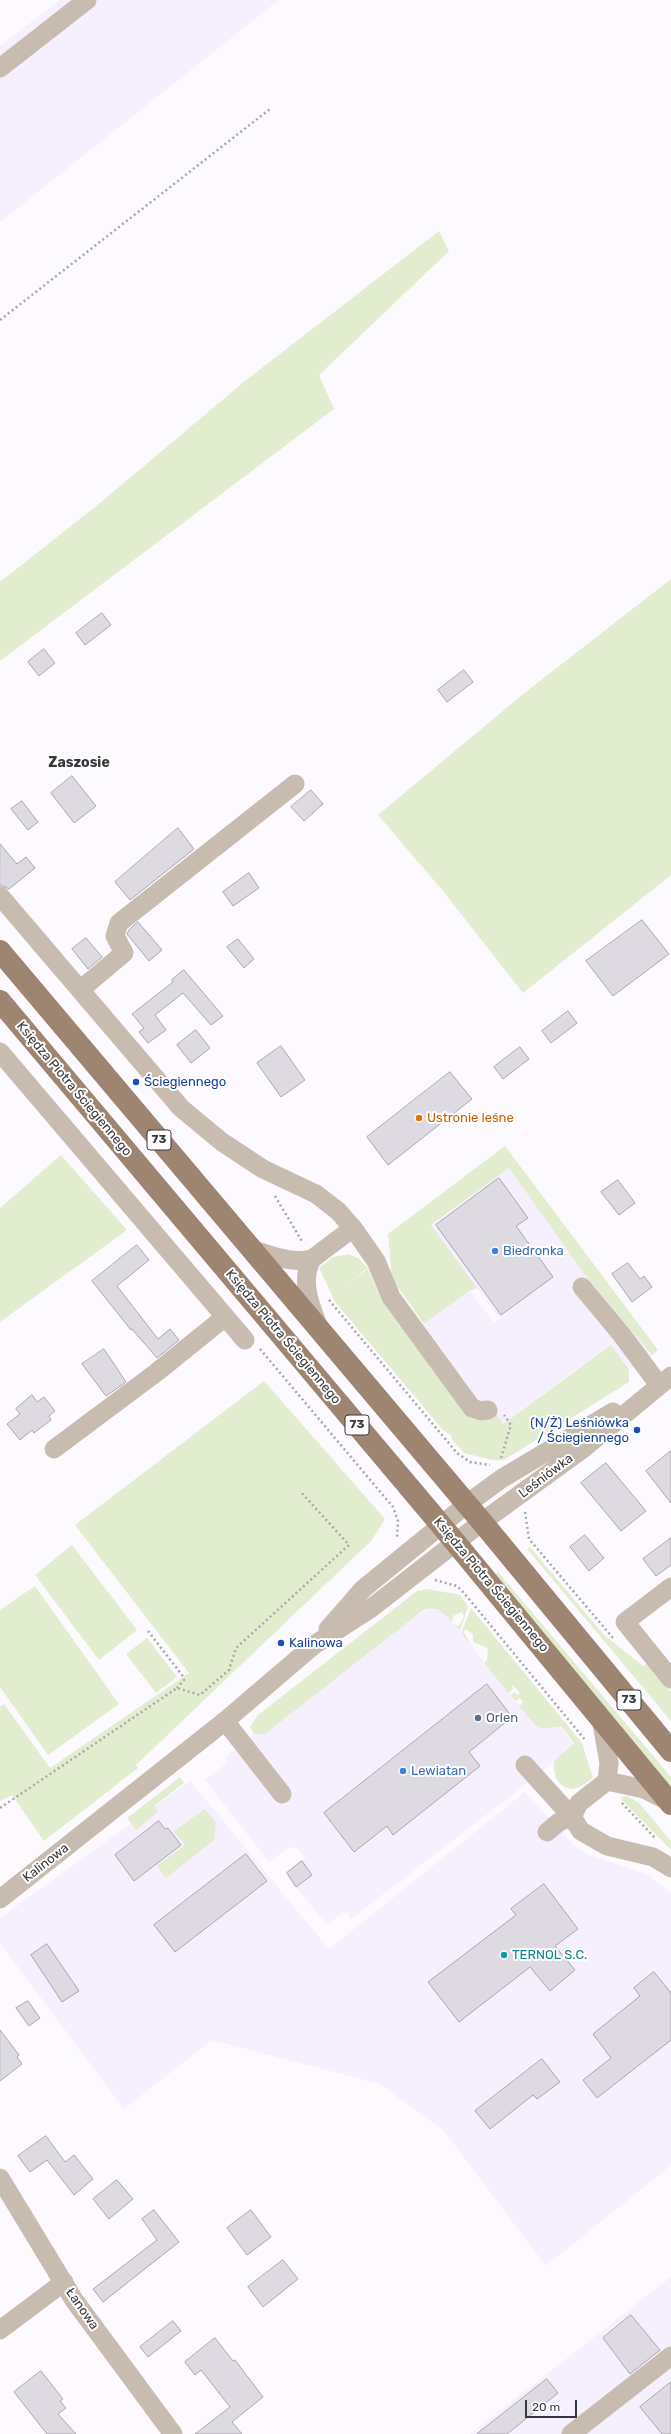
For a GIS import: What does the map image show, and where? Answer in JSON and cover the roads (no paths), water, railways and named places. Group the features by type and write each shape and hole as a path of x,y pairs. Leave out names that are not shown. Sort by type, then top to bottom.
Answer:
{"main road":[{"name":"73","path":"0,951 467,1504 671,1750"},
{"name":"Księdza Piotra Ściegiennego","path":"0,1000 441,1524 670,1802"}],"street":[{"path":"0,68 87,0"},
{"path":"80,990 124,953 115,936 118,924 295,784"},
{"path":"0,896 181,1108 222,1142 263,1169 316,1194 338,1211 353,1228 376,1261 391,1297 472,1408 481,1411 493,1409"},
{"path":"0,1052 245,1340"},
{"path":"251,1248 277,1258 296,1261 353,1228"},
{"path":"309,1254 306,1275 308,1291 311,1307 321,1332"},
{"path":"582,1287 661,1384"},
{"path":"54,1449 157,1372 225,1317"},
{"name":"Leśniówka","path":"467,1504 500,1473 572,1435 661,1384"},
{"name":"Leśniówka","path":"456,1543 482,1522 584,1448 661,1384"},
{"name":"Kalinowa","path":"314,1645 363,1588 467,1504"},
{"name":"Kalinowa","path":"0,1898 226,1721 314,1645 370,1609 456,1543"},
{"path":"671,1587 624,1622 671,1679"},
{"path":"547,1832 559,1822 572,1816 579,1803 607,1781 609,1763 601,1718"},
{"path":"226,1721 282,1794"},
{"path":"525,1765 572,1816 581,1831 607,1846 653,1857 671,1868"},
{"path":"607,1781 644,1788 670,1802"},
{"name":"Łanowa","path":"0,2178 64,2282 173,2434"},
{"path":"0,2330 64,2282"},
{"path":"571,2434 671,2356"}],"place":[{"name":"Ściegiennego","path":"136,1082"},
{"name":"Ustronie leśne","path":"419,1118"},
{"name":"Biedronka","path":"495,1251"},
{"name":"(N/Ż) Leśniówka / Ściegiennego","path":"637,1430"},
{"name":"Kalinowa","path":"281,1643"},
{"name":"Orlen","path":"478,1718"},
{"name":"Lewiatan","path":"403,1771"},
{"name":"TERNOL S.C.","path":"504,1955"}],"district":[{"name":"Zaszosie","path":"79,763"}]}
